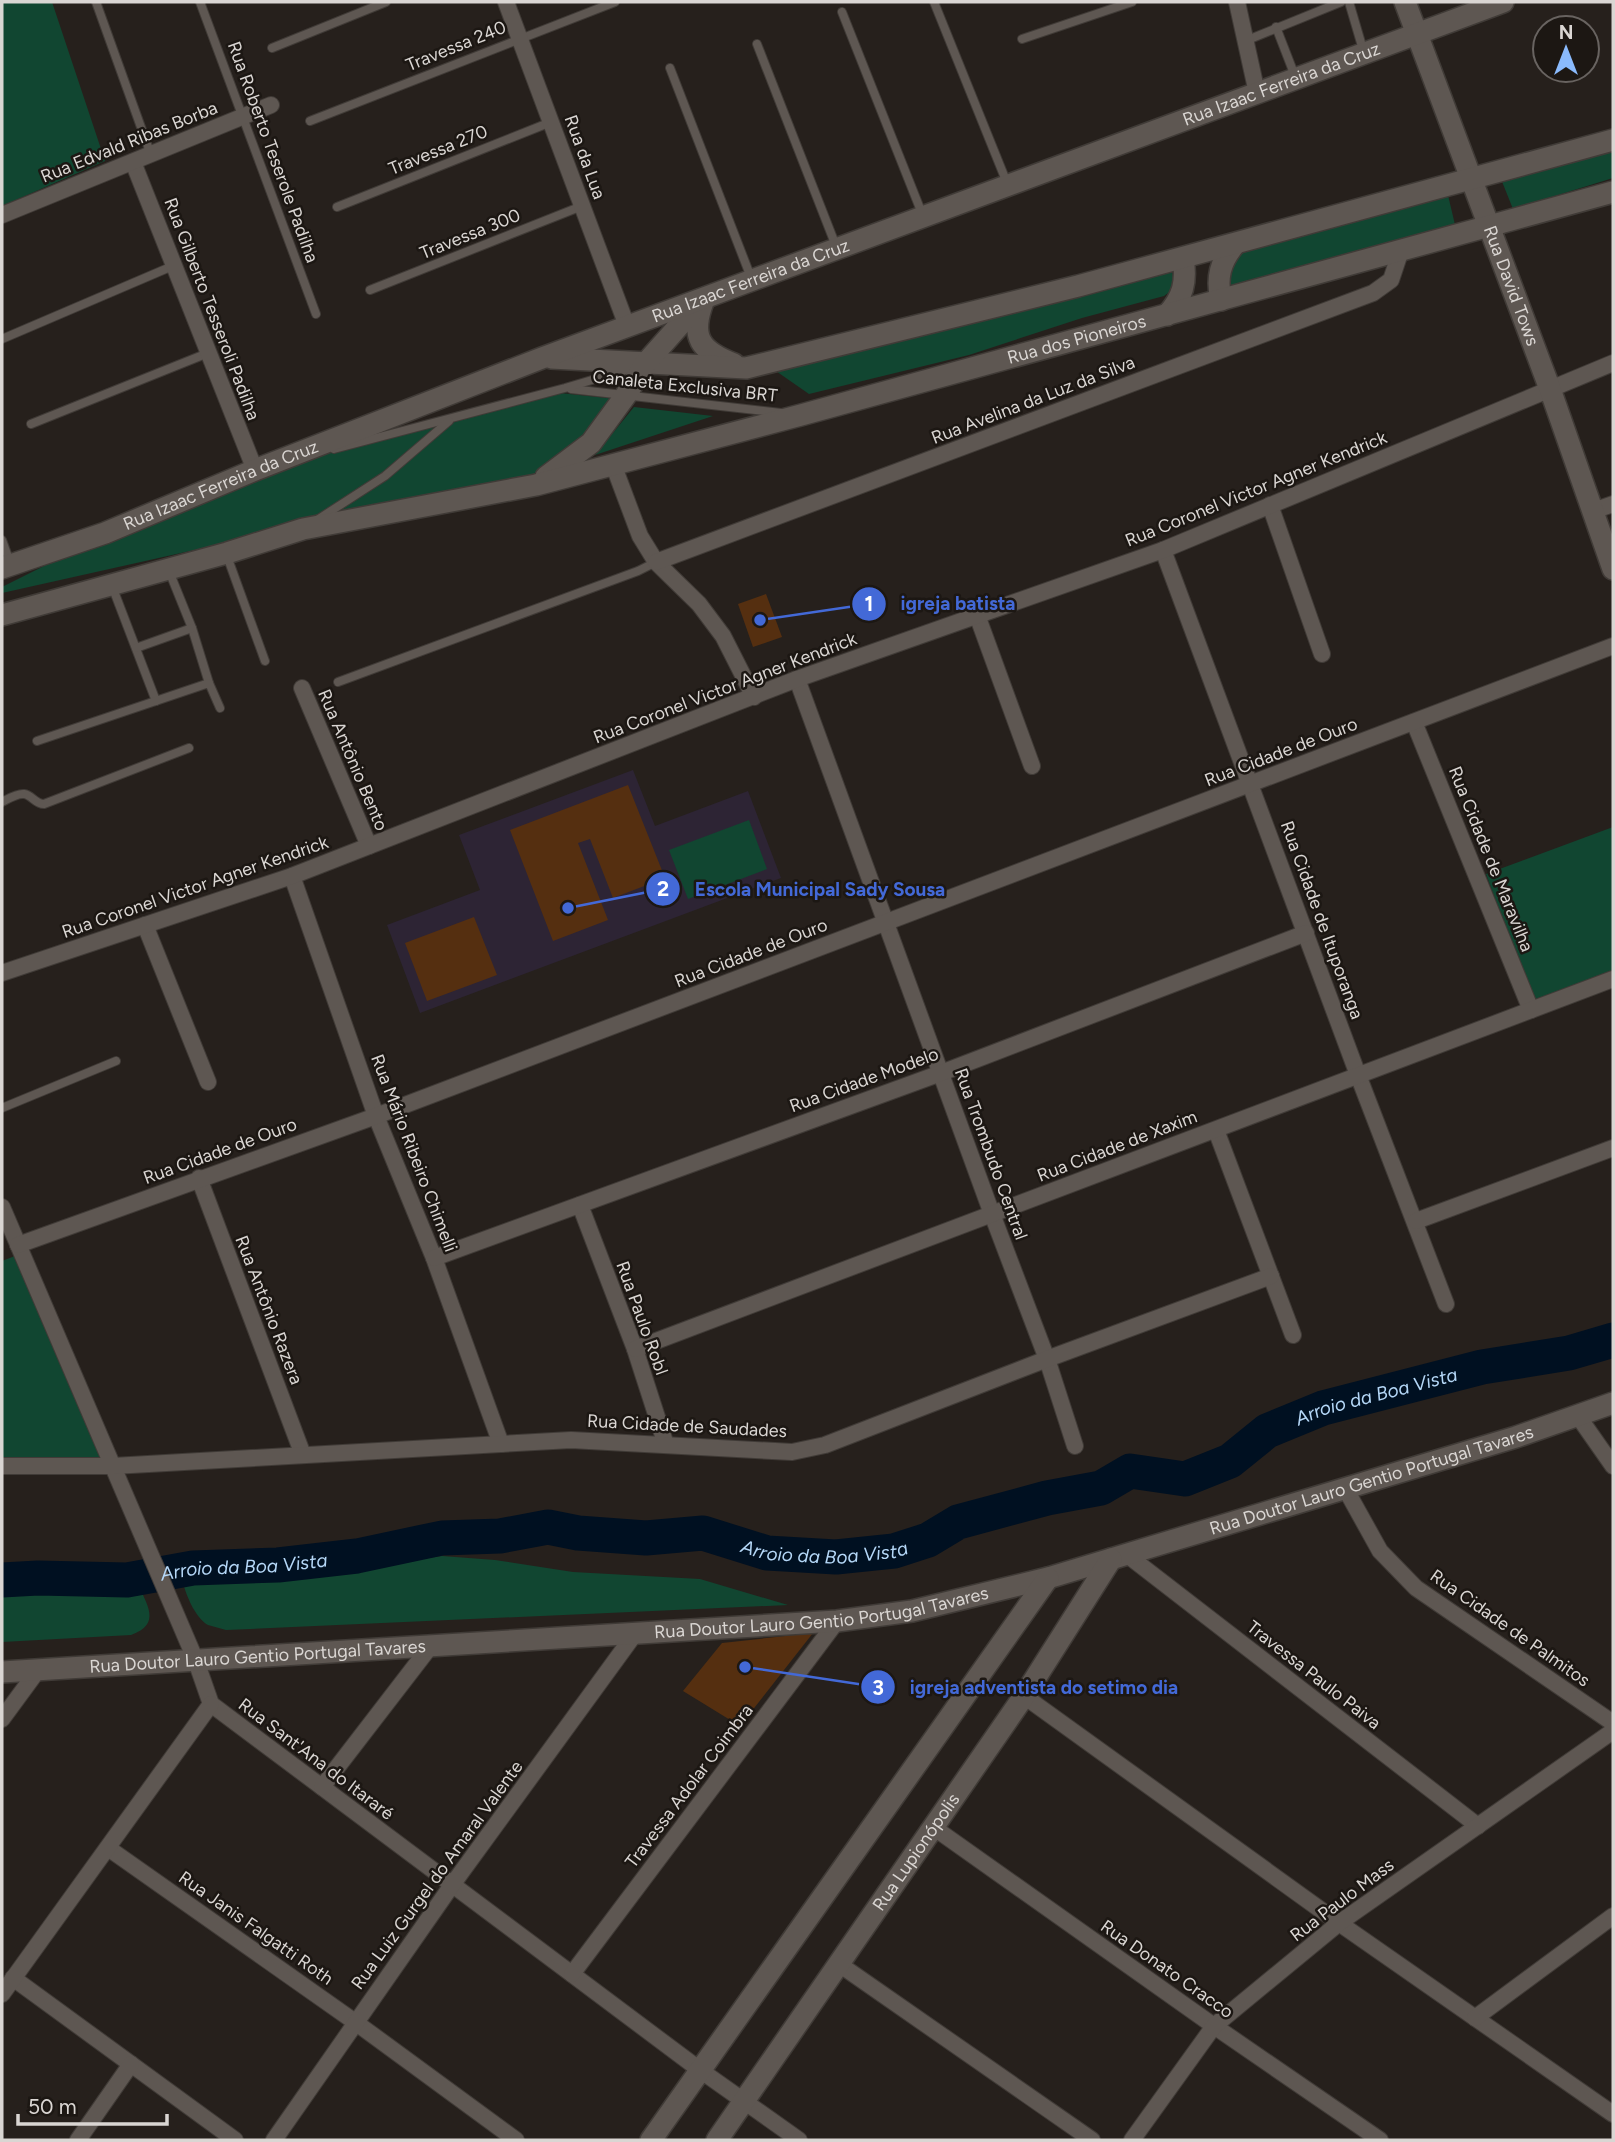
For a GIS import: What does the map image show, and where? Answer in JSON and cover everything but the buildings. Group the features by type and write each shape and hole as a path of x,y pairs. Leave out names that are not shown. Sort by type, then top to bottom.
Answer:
{"main road":[{"name":"Rua David Tows","path":"1405,2 1550,390 1603,508 1613,569"},
{"name":"Rua Izaac Ferreira da Cruz","path":"6,566 104,533 255,470 705,296 1418,34 1463,13 1503,2"},
{"path":"542,358 746,368 1183,258 1613,140"},
{"name":"Rua dos Pioneiros","path":"537,485 1613,192"},
{"path":"1221,300 1219,270 1225,256 1235,244"},
{"path":"1167,315 1184,289 1183,258"},
{"path":"705,296 696,320 697,335 704,348 717,357 746,368"},
{"path":"2,615 303,529 537,485 591,443 626,396 645,364 705,296"},
{"name":"Rua Doutor Lauro Gentio Portugal Tavares","path":"2,1672 634,1635 836,1621 912,1611 1048,1578 1516,1437 1613,1403"},
{"name":"Rua Lupionópolis","path":"717,2140 1118,1557"},
{"path":"650,2140 1048,1578"}],"street":[{"name":"Rua da Lua","path":"506,2 627,326"},
{"path":"1237,2 1257,93"},
{"name":"Rua Edvald Ribas Borba","path":"2,215 271,105"},
{"name":"Rua Gilberto Tesseroli Padilha","path":"133,162 255,470"},
{"name":"Rua Avelina da Luz da Silva","path":"656,562 1373,293 1391,281 1401,250"},
{"name":"Rua Coronel Victor Agner Kendrick","path":"2,973 292,876 797,679 1163,550 1613,363"},
{"path":"613,464 640,536 656,562 699,604 723,636 754,697"},
{"path":"1270,505 1322,654"},
{"name":"Rua Cidade de Ituporanga","path":"1163,550 1446,1304"},
{"path":"977,615 1032,766"},
{"name":"Rua Cidade de Ouro","path":"18,1245 376,1116 1613,646"},
{"name":"Rua Trombudo Central","path":"797,679 1047,1359 1074,1446"},
{"name":"Rua Antônio Bento","path":"302,688 369,846"},
{"name":"Rua Cidade de Maravilha","path":"1415,722 1531,1010"},
{"name":"Rua Mário Ribeiro Chimelli","path":"292,876 376,1116 434,1258 501,1444"},
{"path":"145,925 208,1082"},
{"name":"Rua Cidade Modelo","path":"434,1258 941,1073 1306,933"},
{"name":"Rua Cidade de Xaxim","path":"635,1349 1613,979"},
{"path":"1216,1130 1293,1335"},
{"path":"1416,1222 1613,1148"},
{"name":"Rua Antônio Razera","path":"199,1178 303,1455"},
{"name":"Rua Paulo Robl","path":"580,1205 635,1349 666,1445"},
{"name":"Rua Sant'Ana do Itararé","path":"2,1207 196,1661 211,1704 700,2070 799,2140"},
{"name":"Rua Cidade de Saudades","path":"2,1465 113,1466 571,1440 792,1452 825,1446 1047,1359 1271,1276"},
{"path":"1578,1416 1613,1466"},
{"name":"Rua Cidade de Palmitos","path":"1345,1488 1380,1551 1416,1588 1613,1723"},
{"name":"Travessa Paulo Paiva","path":"1118,1557 1478,1826"},
{"name":"Travessa Adolar Coimbra","path":"572,1974 836,1621"},
{"name":"Rua Luiz Gurgel do Amaral Valente","path":"274,2140 452,1885 634,1635"},
{"path":"322,1787 429,1648"},
{"path":"2,1719 38,1670"},
{"path":"1024,1696 1339,1923 1611,2109"},
{"path":"2,1994 211,1704"},
{"name":"Rua Paulo Mass","path":"1132,2140 1214,2026 1339,1923 1613,1731"},
{"name":"Rua Donato Cracco","path":"933,1827 1380,2140"},
{"name":"Rua Janis Falgatti Roth","path":"108,1848 355,2022 516,2140"},
{"path":"1475,2018 1613,1916"},
{"path":"839,1964 1092,2140"},
{"path":"13,1978 235,2140"},
{"path":"78,2140 131,2064"}],"lane":[{"path":"96,2 151,155"},
{"name":"Rua Roberto Teserole Padilha","path":"200,2 316,314"},
{"path":"272,48 386,2"},
{"name":"Travessa 240","path":"310,121 615,2"},
{"path":"934,2 1008,186"},
{"path":"1022,38 1132,2"},
{"path":"1245,41 1341,2"},
{"path":"1349,2 1364,53"},
{"path":"842,12 923,216"},
{"path":"1276,27 1296,79"},
{"path":"757,44 837,249"},
{"path":"670,68 752,280"},
{"name":"Travessa 270","path":"337,207 551,122"},
{"name":"Travessa 300","path":"370,290 582,206"},
{"path":"2,339 175,265"},
{"path":"31,424 208,354"},
{"name":"Canaleta Exclusiva BRT","path":"255,470 451,419 645,364"},
{"name":"Canaleta Exclusiva BRT","path":"565,388 801,415"},
{"name":"Canaleta Exclusiva BRT","path":"303,529 385,476 451,419"},
{"path":"2,540 6,566"},
{"path":"226,553 265,661"},
{"path":"338,682 656,562"},
{"path":"168,568 220,708"},
{"path":"112,584 156,701"},
{"path":"136,648 192,628"},
{"path":"37,741 209,683"},
{"path":"2,802 27,794 38,804 44,804 189,748"},
{"path":"2,1108 116,1060"}],"shaded area":[{"path":"633,770 655,826 748,791 781,878 420,1013 387,925 480,890 459,835"}],"green space":[{"path":"2,2 52,2 105,161 2,206"},
{"path":"1613,150 1613,178 1513,209 1501,179"},
{"path":"1447,191 1456,229 1229,287 1228,268 1238,250"},
{"path":"1171,263 1172,290 1164,296 1082,318 969,355 809,394 773,369"},
{"path":"560,393 617,399 584,443 533,482 316,523 393,474 454,421"},
{"path":"634,407 713,416 595,455"},
{"path":"441,423 379,477 302,526 2,593 2,587 118,529 258,471"},
{"path":"749,820 767,869 688,899 669,850"},
{"path":"1613,827 1613,972 1533,1003 1486,874"},
{"path":"20,1254 109,1464 2,1463 2,1261"},
{"path":"442,1556 495,1560 573,1572 700,1579 788,1605 226,1630 203,1622 188,1598 182,1579 206,1583 268,1581"},
{"path":"137,1582 149,1613 149,1619 141,1631 131,1635 2,1642 2,1589 102,1588"}],"waterway":[{"name":"Arroio da Boa Vista","path":"2,1580 127,1580 193,1568 278,1565 357,1556 442,1538 500,1536 548,1527 578,1533 646,1538 703,1533 767,1553 836,1557 894,1551 928,1540 958,1522 1047,1498 1101,1488 1130,1471 1185,1479 1230,1461 1267,1431 1323,1408 1482,1367 1569,1353 1613,1340"}],"place":[{"name":"igreja batista","path":"760,620"},
{"name":"Escola Municipal Sady Sousa","path":"568,908"},
{"name":"igreja adventista do setimo dia","path":"745,1667"}]}
